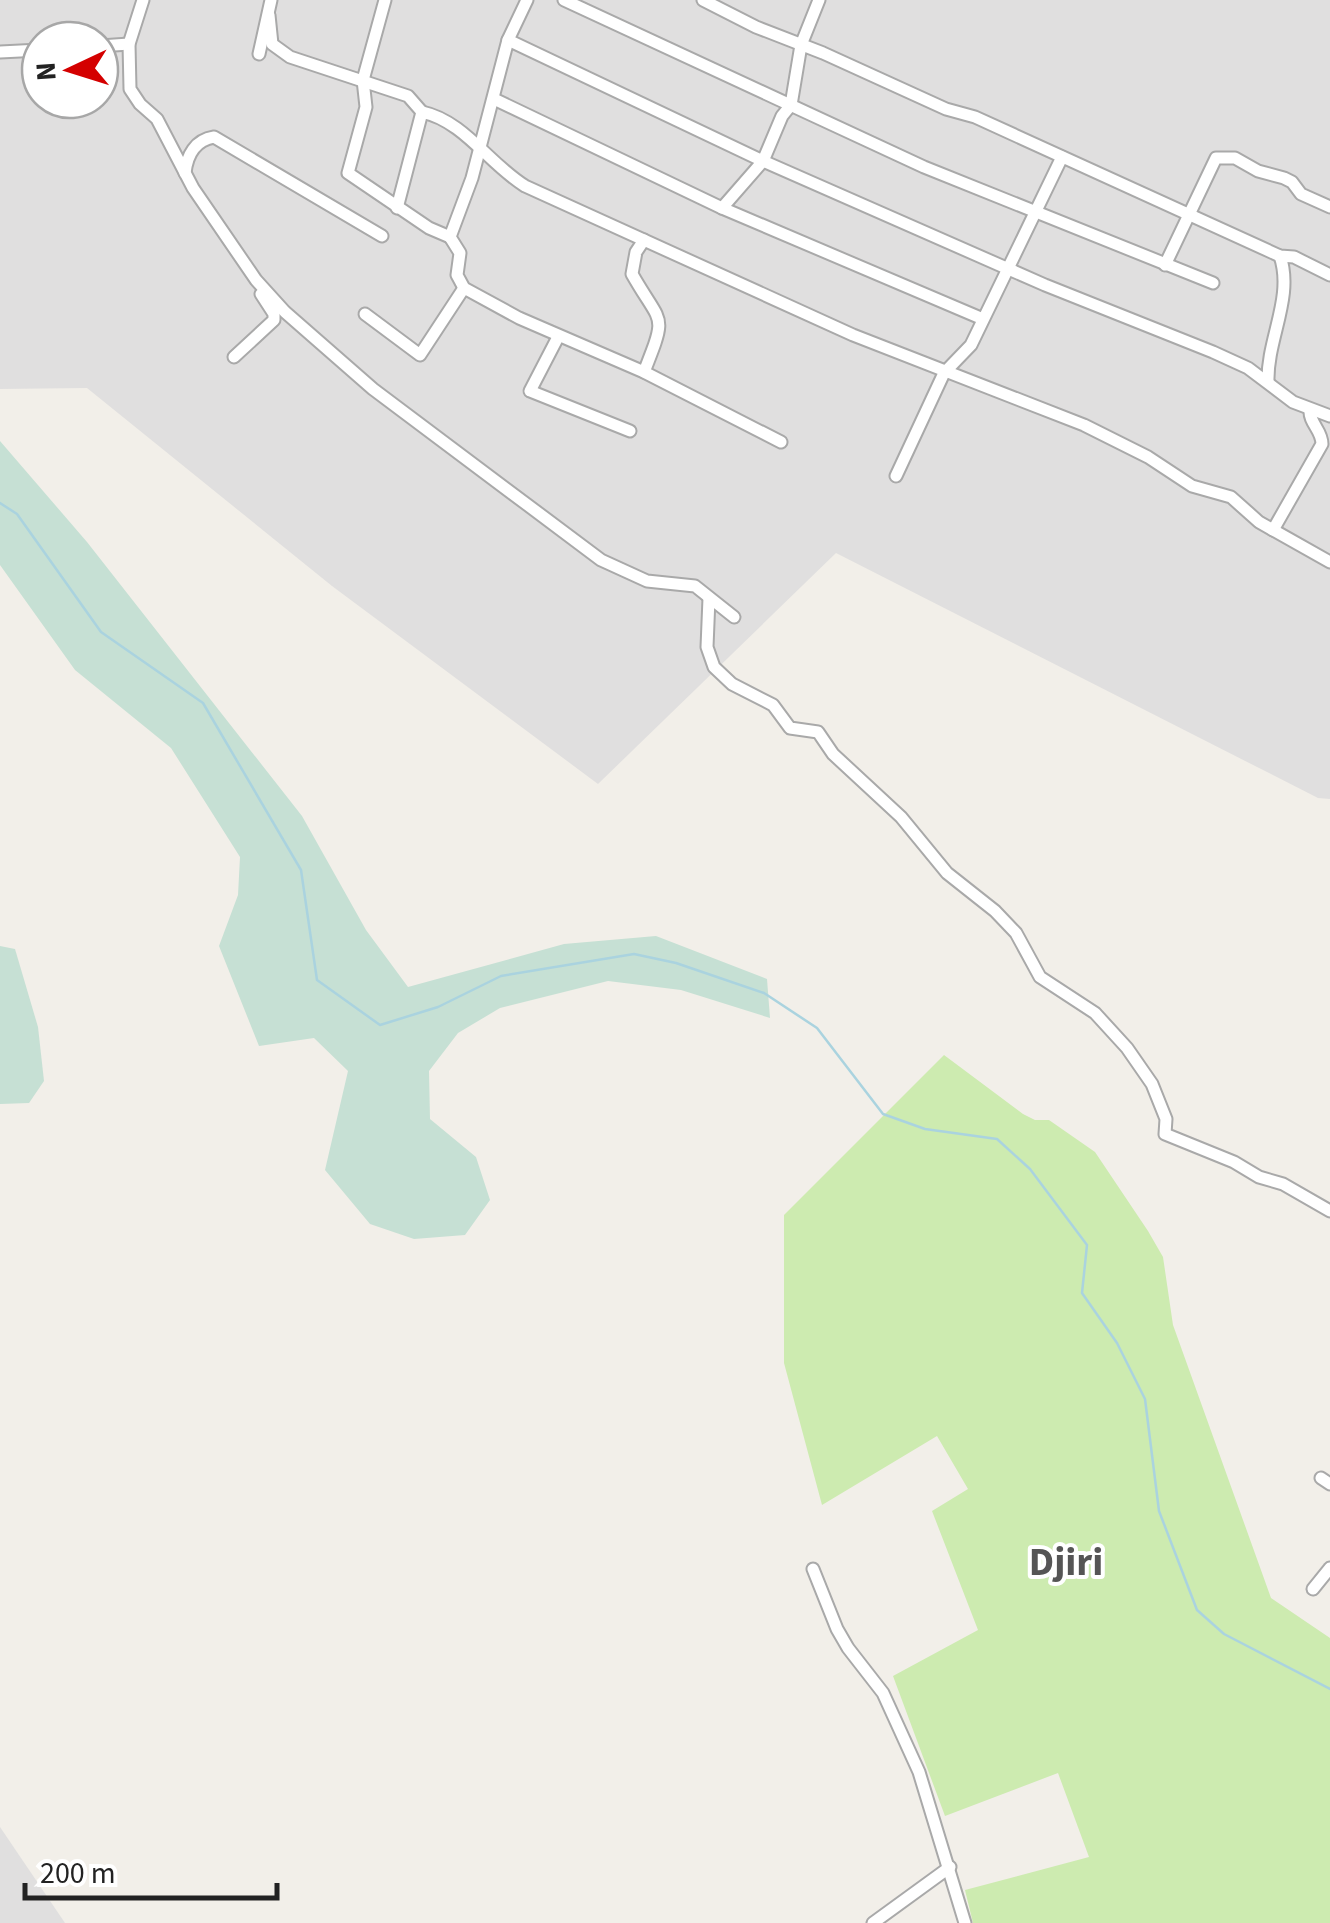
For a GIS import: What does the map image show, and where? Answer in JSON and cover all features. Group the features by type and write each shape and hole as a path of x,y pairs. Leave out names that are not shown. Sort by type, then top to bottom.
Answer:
{"street":[{"path":"144,0 129,44 130,89 156,119 185,174 256,280 275,318 234,357"},
{"path":"259,54 271,0"},
{"path":"385,0 363,80 366,107 348,173 397,208 450,237 460,253 457,275 464,288 782,442"},
{"path":"450,237 480,150 508,40 527,0"},
{"path":"564,0 924,167 1213,284"},
{"path":"703,0 732,7 802,45 1330,275"},
{"path":"722,208 763,161 790,106 802,45 819,0"},
{"path":"269,16 272,44 282,53 408,96 422,112 446,119 525,186 944,372 1084,425 1148,457 1192,486 1231,497 1273,530 1330,562"},
{"path":"508,40 763,161 1009,269 1214,352 1268,381 1293,402 1330,416"},
{"path":"120,45 129,44"},
{"path":"494,100 722,208 982,319"},
{"path":"397,208 422,112"},
{"path":"185,174 186,160 194,148 214,138 382,236"},
{"path":"896,476 944,372 971,345 1062,157"},
{"path":"1166,266 1216,158 1236,158 1258,171 1292,182 1301,194 1328,202"},
{"path":"644,240 636,252 632,274 661,326 644,372"},
{"path":"1268,381 1270,350 1285,286 1280,256"},
{"path":"256,280 342,364 585,549 638,578 695,586 734,617"},
{"path":"365,314 420,355 464,288"},
{"path":"558,336 530,391 630,432"},
{"path":"1273,530 1322,444 1322,434 1312,421 1310,410"},
{"path":"708,598 708,647 714,667 732,684 773,705 790,728 818,732 833,754 901,817 947,873 1016,933 1036,972 1095,1012 1145,1071 1166,1119 1165,1134 1283,1184 1330,1212"},
{"path":"1313,1590 1330,1568"},
{"path":"813,1569 848,1648 889,1702 920,1772 966,1923"},
{"path":"873,1923 950,1867"}],"shaded area":[{"path":"0,0 1330,0 1330,799 1318,798 836,553 598,784 332,586 87,388 0,389"},
{"path":"0,1827 65,1923 0,1923"}],"green space":[{"path":"0,441 87,542 302,816 366,930 408,987 564,944 656,936 767,979 770,1018 681,990 608,981 500,1008 458,1033 429,1071 430,1119 476,1157 490,1200 465,1235 414,1239 370,1224 325,1170 348,1071 314,1038 259,1046 219,946 238,895 240,857 171,748 75,670 0,565"},
{"path":"0,946 15,949 38,1027 44,1081 29,1103 0,1104"},
{"path":"944,1055 1023,1114 1035,1120 1049,1120 1095,1152 1163,1257 1173,1325 1271,1598 1330,1638 1330,1923 973,1923 965,1890 1089,1857 1058,1773 945,1816 893,1676 978,1630 932,1511 968,1489 937,1436 822,1505 784,1363 784,1215"}],"waterway":[{"path":"0,503 17,514 101,632 203,703 301,870 317,980 380,1025 438,1007 501,976 634,954 676,963 764,993 817,1028 883,1114 925,1129 997,1139 1030,1169 1087,1245 1082,1293 1117,1343 1145,1399 1159,1511 1197,1610 1224,1634 1330,1689"}],"district":[{"name":"Djiri","path":"1066,1562"}]}
